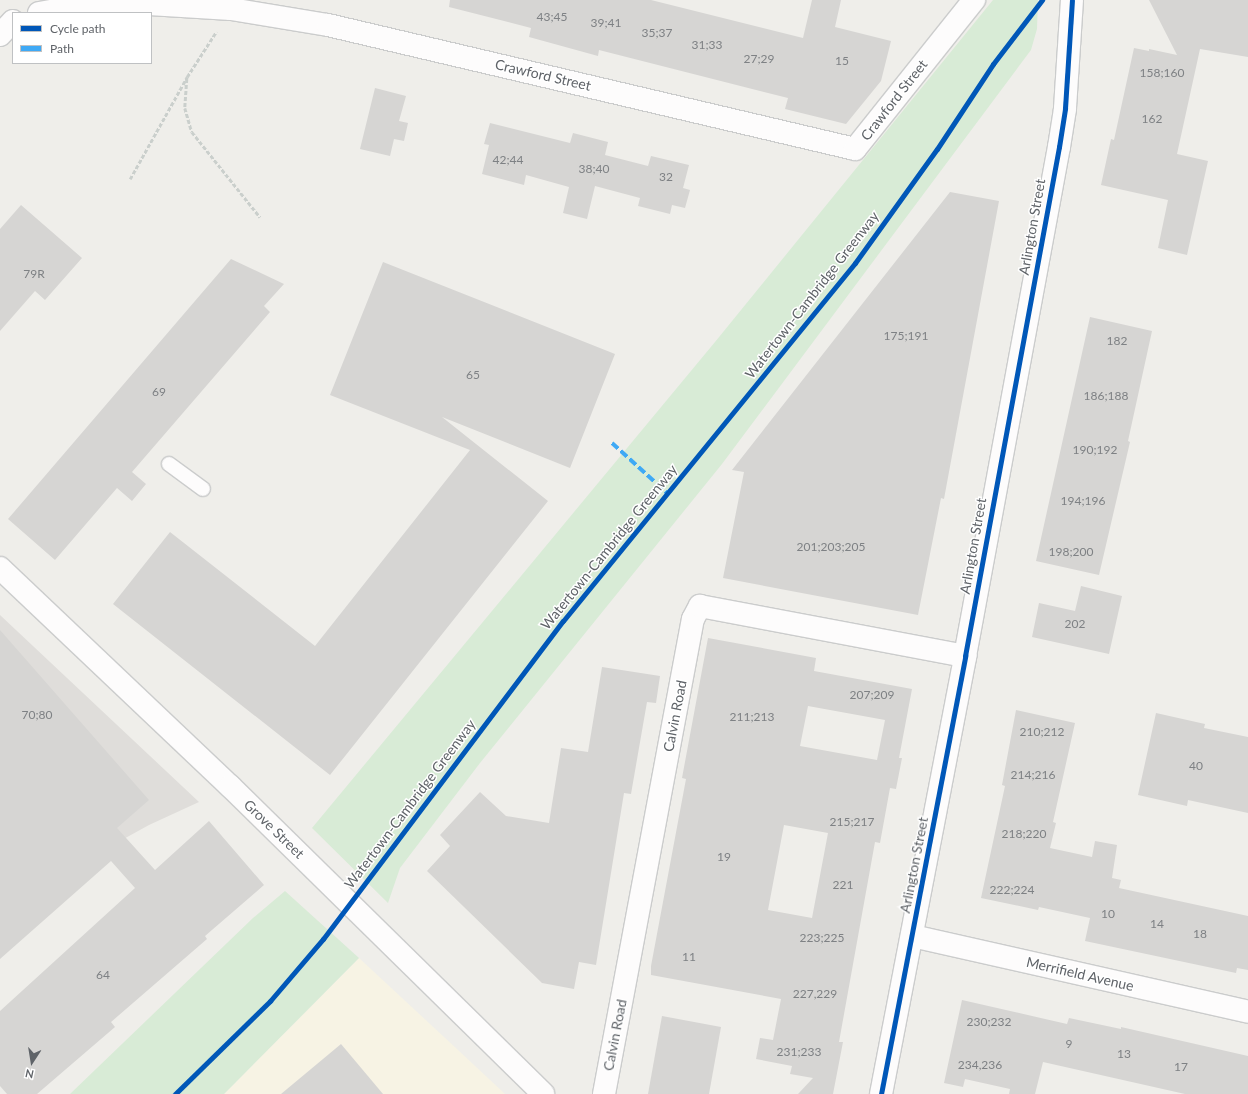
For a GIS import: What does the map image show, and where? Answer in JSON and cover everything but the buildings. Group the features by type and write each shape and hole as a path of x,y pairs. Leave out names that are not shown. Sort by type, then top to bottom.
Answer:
{"street":[{"path":"22,12 33,0"},
{"name":"Crawford Street","path":"44,12 72,7 149,4 238,10 328,25 854,149 974,0"},
{"name":"Arlington Street","path":"881,1094 965,656 1059,147 1065,108 1072,0"},
{"path":"0,35 12,22"},
{"name":"Grove Street","path":"0,568 128,688 544,1094"},
{"name":"Calvin Road","path":"604,1094 693,619 700,606 965,656"},
{"name":"Merrifield Avenue","path":"912,936 1248,1012"}],"lane":[{"path":"169,464 203,489"}],"path":[{"path":"130,179 216,31"},
{"path":"188,77 185,108 192,132 260,217"}],"shaded area":[{"path":"0,615 199,802 149,825 100,852 0,919"},
{"path":"359,958 458,1050 505,1094 224,1094"}],"green space":[{"path":"993,0 1038,0 1037,29 1031,50 722,464 480,763 400,868 388,903 312,828 715,342"},
{"path":"285,891 359,958 224,1094 70,1094 253,918"}],"marked path":[{"path":"612,443 667,493"}],"cycle path":[{"name":"Watertown-Cambridge Greenway","path":"175,1094 270,1001 323,939 563,621 855,263 937,149 993,64 1042,0"},
{"path":"881,1094 965,656 1059,147 1065,108 1072,0"}]}
